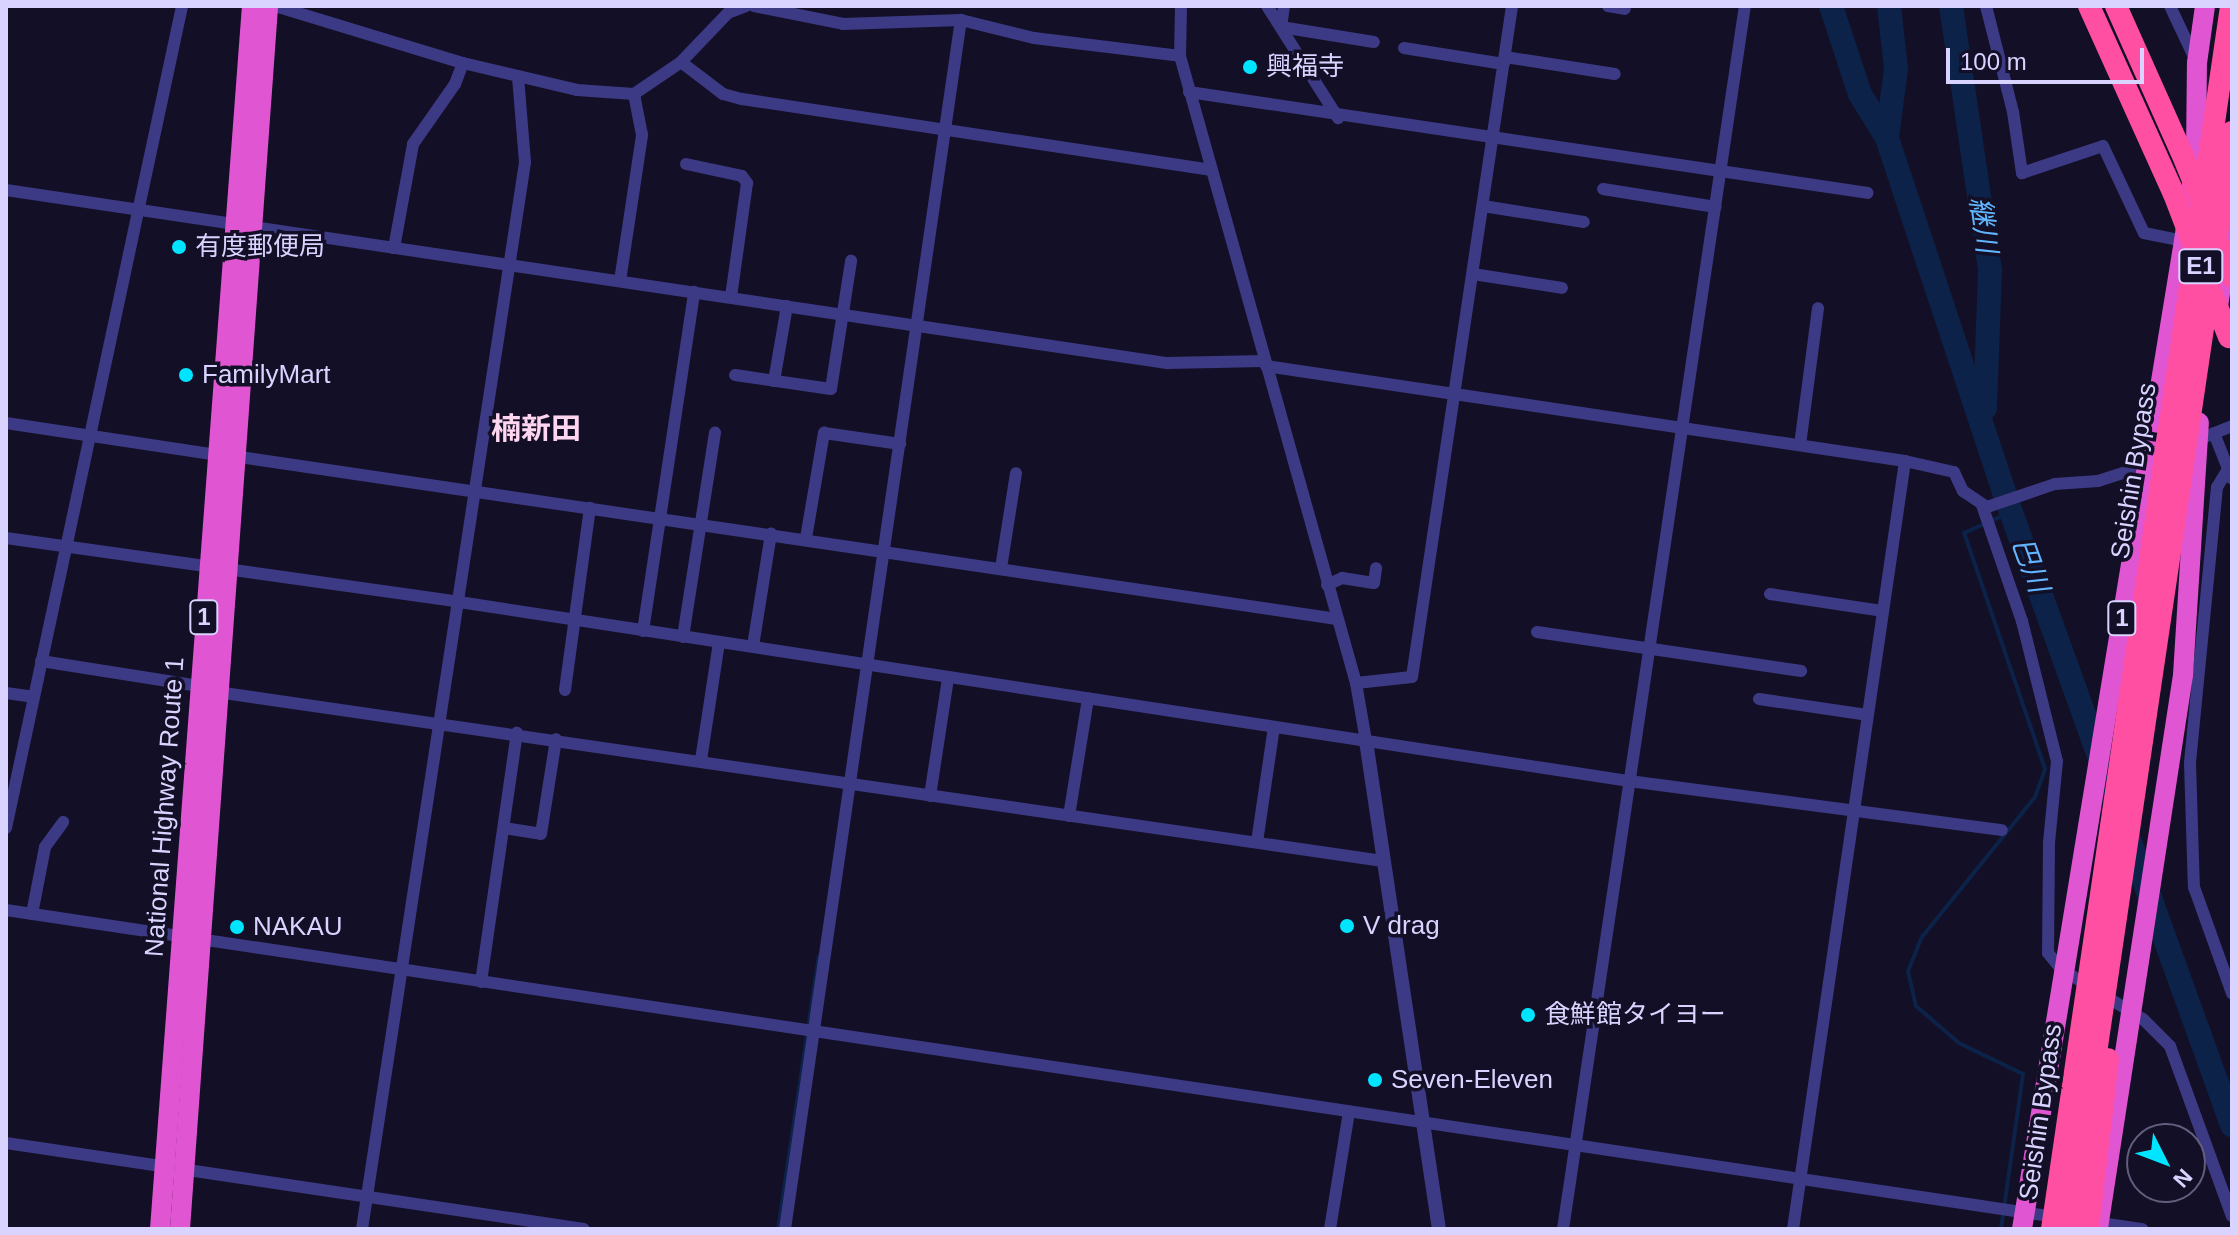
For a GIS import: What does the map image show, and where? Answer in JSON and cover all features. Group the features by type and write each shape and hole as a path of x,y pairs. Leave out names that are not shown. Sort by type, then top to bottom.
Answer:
{"highway":[{"name":"National Highway Route 1","path":"243,226 252,6"},
{"name":"National Highway Route 1","path":"160,1229 174,1167 243,226 268,6"},
{"name":"E1","path":"2089,6 2174,194 2230,342"},
{"name":"E1","path":"2116,6 2189,152 2212,270"},
{"name":"1","path":"2028,1223 2061,969 2149,465 2184,241 2189,152 2205,6"},
{"name":"1","path":"2212,270 2216,6"},
{"name":"Seishin Bypass","path":"2052,1229 2098,912 2212,270 2231,6"},
{"name":"Seishin Bypass","path":"2070,1229 2232,132"},
{"path":"2212,270 2232,171"},
{"path":"2095,1227 2133,1005 2183,675 2205,437 2232,214"},
{"path":"2028,1223 2098,912"},
{"path":"2095,1227 2107,1078 2113,929"},
{"name":"National Highway Route 1","path":"174,1167 180,1229"}],"street":[{"path":"6,828 182,6"},
{"path":"275,6 463,63 577,90 634,94 681,62 739,7"},
{"path":"754,6 843,24 961,20 1000,32 1180,56"},
{"path":"1181,6 1180,56 1189,92 1356,683 1439,1229"},
{"path":"1267,6 1338,118"},
{"path":"1281,27 1284,6"},
{"path":"1356,683 1412,677 1512,6"},
{"path":"1608,6 1625,9"},
{"path":"1563,1229 1745,6"},
{"path":"1986,6 2013,112 2022,173 2103,146 2144,233 2184,241"},
{"path":"2170,6 2197,63"},
{"path":"785,1229 961,20"},
{"path":"1281,27 1374,42"},
{"path":"1404,48 1615,74"},
{"path":"681,62 723,94 945,133 1212,170"},
{"path":"394,248 413,144 455,84 463,63"},
{"path":"362,1229 404,971 525,162 518,76"},
{"path":"1189,92 1338,118 1868,193"},
{"path":"620,281 642,135 634,94"},
{"path":"2189,152 2232,171"},
{"path":"686,164 742,176 747,183 731,297"},
{"path":"1603,189 1716,207"},
{"path":"6,190 1167,363 1265,364 1905,461 1954,472 1963,491 1984,506 2022,621 2055,745 2045,940 2061,969 2133,1005 2164,1039 2181,1066 2232,1216"},
{"path":"1483,206 1584,222"},
{"path":"735,375 831,389 851,261"},
{"path":"1473,274 1562,288"},
{"path":"643,631 694,292"},
{"path":"774,381 787,306"},
{"path":"1800,445 1818,308"},
{"path":"6,423 806,538 1337,619"},
{"path":"1984,506 2050,486 2098,481 2149,465 2232,426"},
{"path":"683,637 715,432"},
{"path":"806,538 824,433 900,444"},
{"path":"2205,437 2230,474 2217,487 2190,763 2194,887 2232,993"},
{"path":"1793,1229 1905,461"},
{"path":"1001,568 1016,473"},
{"path":"565,690 590,508"},
{"path":"753,646 771,533"},
{"path":"6,538 867,663 948,678 1629,781 1852,813 2002,830"},
{"path":"1327,585 1342,578 1374,583 1376,568"},
{"path":"1770,594 1882,611"},
{"path":"1537,632 1648,652 1801,671"},
{"path":"701,760 719,642"},
{"path":"41,661 208,689 1383,861"},
{"path":"930,796 948,678"},
{"path":"6,693 33,697"},
{"path":"1069,816 1088,699"},
{"path":"1759,699 1867,715"},
{"path":"1257,842 1274,727"},
{"path":"481,982 517,733"},
{"path":"504,828 541,834 556,739"},
{"path":"32,914 45,847 63,822"},
{"path":"6,910 1800,1179 2028,1223 2142,1229"},
{"path":"1330,1229 1349,1112"},
{"path":"6,1143 584,1229"}],"waterway":[{"name":"巴川","path":"1831,6 1860,94 1887,138 2011,512 2232,1125"},
{"path":"1887,138 1896,69 1889,6"},
{"name":"継川","path":"1951,6 1990,271 1985,408"},
{"path":"2001,1229 2023,1074 1959,1043 1916,1006 1908,971 1922,937 2035,797 2045,769 1964,533 2011,512"},
{"path":"778,1229 819,956"}],"place":[{"name":"興福寺","path":"1250,67"},
{"name":"有度郵便局","path":"179,247"},
{"name":"FamilyMart","path":"186,375"},
{"name":"V drag","path":"1347,926"},
{"name":"NAKAU","path":"237,927"},
{"name":"食鮮館タイヨー","path":"1528,1015"},
{"name":"Seven-Eleven","path":"1375,1080"}],"district":[{"name":"楠新田","path":"536,429"}]}
